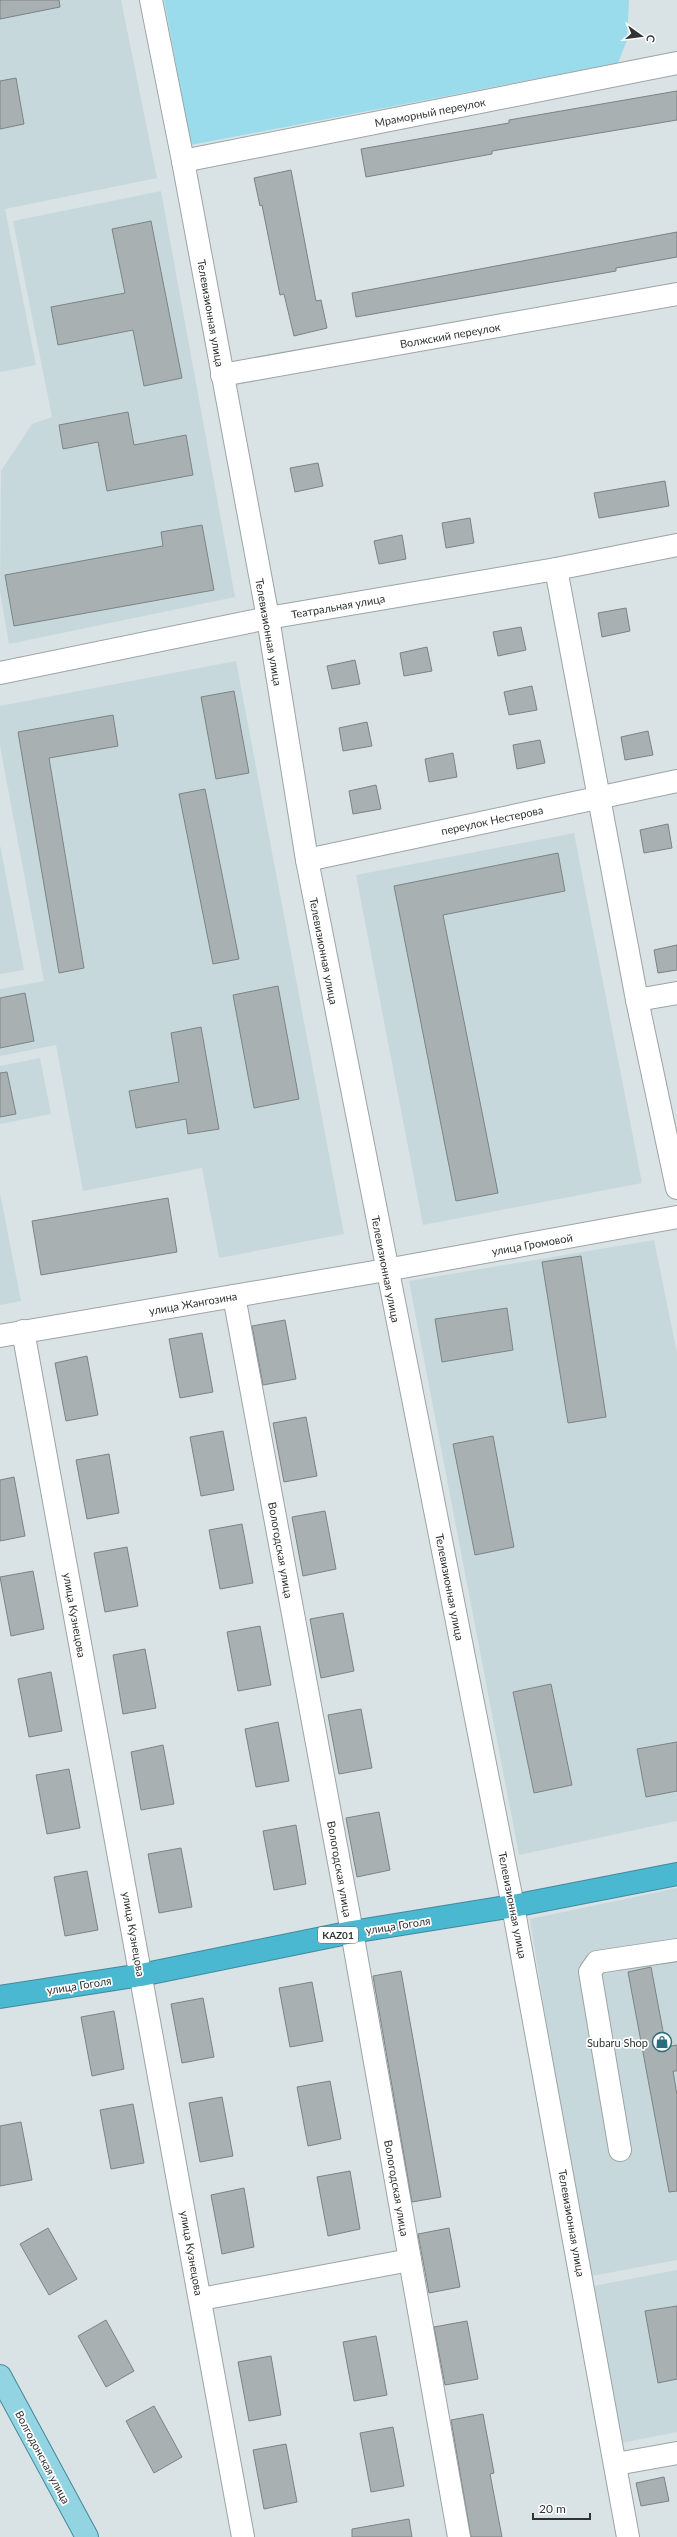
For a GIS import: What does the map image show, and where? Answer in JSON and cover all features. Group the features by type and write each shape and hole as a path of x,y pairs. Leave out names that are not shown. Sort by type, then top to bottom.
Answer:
{"highway":[{"name":"улица Гоголя","path":"0,1997 141,1975 352,1932 513,1906 677,1874"}],"main road":[{"name":"Волгодонская улица","path":"0,2376 87,2537"}],"street":[{"name":"Телевизионная улица","path":"151,0 183,161 268,618 307,860 386,1270 513,1906 616,2464 628,2537"},
{"name":"Мраморный переулок","path":"183,161 677,63"},
{"name":"Волжский переулок","path":"222,375 677,294"},
{"name":"Театральная улица","path":"0,673 268,618 556,568 677,545"},
{"path":"556,568 637,1000 677,1188"},
{"name":"переулок Нестерова","path":"307,860 677,781"},
{"path":"637,1000 677,993"},
{"name":"улица Громовой","path":"386,1270 677,1217"},
{"name":"улица Жангозина","path":"0,1336 386,1270"},
{"name":"Вологодская улица","path":"234,1296 352,1932 459,2537"},
{"name":"улица Кузнецова","path":"23,1331 201,2298 243,2537"},
{"path":"620,2150 590,1972 597,1962 677,1950"},
{"path":"201,2298 410,2260"},
{"path":"616,2464 677,2453"}],"shaded area":[{"path":"0,0 121,0 157,178 5,209 36,365 0,372"},
{"path":"164,0 629,0 627,40 618,63 191,145"},
{"path":"161,191 235,597 9,644 0,592 1,471 32,424 52,417 13,221"},
{"path":"236,661 344,1234 219,1258 202,1168 83,1191 56,1045 0,1056 0,989 44,981 0,746 0,706"},
{"path":"574,833 642,1183 423,1225 356,875"},
{"path":"0,845 24,970 0,974"},
{"path":"40,1058 51,1114 0,1124 0,1066"},
{"path":"0,1193 21,1301 0,1305"},
{"path":"654,1240 677,1353 677,1821 519,1855 409,1281"},
{"path":"677,1888 677,2260 586,2277 530,1919"},
{"path":"677,2270 677,2432 616,2444 588,2287"}],"building":[{"path":"0,0 59,0 60,7 0,19"},
{"path":"16,78 24,124 0,129 0,81"},
{"path":"677,91 677,120 492,151 492,154 366,177 361,149 509,123 509,120"},
{"path":"291,170 316,301 321,300 327,328 294,336 284,294 280,295 262,205 260,206 254,178"},
{"path":"151,221 182,378 144,386 133,330 58,345 51,307 125,293 112,229"},
{"path":"677,232 677,257 616,268 616,271 356,317 352,293"},
{"path":"128,412 134,445 186,435 193,475 107,491 98,442 63,449 59,425"},
{"path":"318,463 323,486 295,492 290,468"},
{"path":"665,481 669,506 599,518 594,493"},
{"path":"470,518 474,543 446,548 442,523"},
{"path":"202,525 214,590 14,626 5,575 163,546 161,532"},
{"path":"402,535 406,559 379,564 374,541"},
{"path":"626,608 630,631 602,637 598,613"},
{"path":"521,627 526,650 498,656 493,632"},
{"path":"427,647 432,671 404,676 400,653"},
{"path":"355,660 360,684 332,689 327,666"},
{"path":"532,686 537,710 509,715 504,692"},
{"path":"234,691 249,773 216,779 201,697"},
{"path":"113,715 118,746 49,758 84,968 59,973 18,732"},
{"path":"367,722 372,746 343,751 339,728"},
{"path":"648,731 653,755 625,760 621,737"},
{"path":"540,740 545,763 517,769 513,745"},
{"path":"453,753 457,777 429,782 425,759"},
{"path":"376,785 381,809 353,814 349,791"},
{"path":"205,789 239,959 213,964 179,794"},
{"path":"668,824 672,848 644,853 640,830"},
{"path":"558,853 565,891 443,915 498,1193 456,1201 394,886"},
{"path":"677,945 677,970 658,973 654,950"},
{"path":"278,986 299,1099 254,1108 233,995"},
{"path":"25,993 34,1041 0,1048 0,998"},
{"path":"201,1027 219,1129 188,1134 186,1119 136,1128 129,1091 179,1082 171,1033"},
{"path":"7,1072 16,1114 0,1117 0,1073"},
{"path":"168,1198 177,1252 41,1275 32,1221"},
{"path":"581,1256 606,1417 568,1423 542,1262"},
{"path":"507,1308 513,1350 442,1362 435,1319"},
{"path":"285,1320 296,1379 263,1385 252,1326"},
{"path":"202,1333 213,1392 180,1398 169,1339"},
{"path":"87,1356 98,1415 66,1421 55,1363"},
{"path":"306,1417 317,1476 284,1482 273,1423"},
{"path":"223,1431 234,1490 201,1496 190,1437"},
{"path":"493,1436 514,1547 475,1555 453,1444"},
{"path":"109,1454 119,1513 87,1519 76,1460"},
{"path":"14,1477 25,1536 0,1541 0,1480"},
{"path":"325,1511 336,1569 303,1576 292,1517"},
{"path":"242,1524 253,1583 220,1589 209,1530"},
{"path":"127,1547 138,1606 105,1612 94,1553"},
{"path":"33,1571 44,1629 11,1636 0,1577"},
{"path":"343,1613 354,1671 321,1678 310,1619"},
{"path":"260,1626 271,1685 238,1691 227,1632"},
{"path":"145,1649 156,1708 123,1714 113,1655"},
{"path":"51,1672 62,1731 29,1737 18,1679"},
{"path":"551,1684 572,1785 534,1793 513,1692"},
{"path":"361,1709 372,1768 339,1774 328,1715"},
{"path":"278,1722 289,1781 256,1787 245,1729"},
{"path":"677,1742 677,1791 646,1797 637,1749"},
{"path":"163,1745 174,1804 141,1810 131,1752"},
{"path":"69,1769 80,1828 47,1834 36,1775"},
{"path":"379,1812 390,1870 357,1877 346,1818"},
{"path":"296,1825 306,1884 274,1890 263,1831"},
{"path":"181,1848 192,1907 159,1913 148,1854"},
{"path":"87,1871 98,1930 65,1936 54,1877"},
{"path":"651,1967 666,2047 677,2045 677,2071 673,2071 677,2095 677,2191 669,2192 628,1972"},
{"path":"401,1971 441,2197 412,2202 373,1976"},
{"path":"312,1982 323,2041 290,2047 279,1988"},
{"path":"203,1998 214,2057 182,2063 171,2004"},
{"path":"114,2011 124,2069 92,2076 81,2017"},
{"path":"330,2081 341,2139 308,2146 297,2087"},
{"path":"222,2097 233,2156 200,2162 189,2103"},
{"path":"133,2104 144,2163 111,2169 100,2110"},
{"path":"21,2122 32,2180 0,2186 0,2126"},
{"path":"350,2171 360,2229 328,2236 317,2177"},
{"path":"244,2188 254,2247 222,2254 211,2195"},
{"path":"48,2228 77,2279 49,2295 20,2244"},
{"path":"449,2228 460,2287 429,2293 418,2234"},
{"path":"677,2306 677,2379 658,2383 645,2311"},
{"path":"106,2320 134,2371 106,2387 78,2336"},
{"path":"467,2321 478,2379 445,2385 434,2327"},
{"path":"376,2336 387,2395 354,2401 343,2342"},
{"path":"271,2356 281,2415 249,2421 238,2362"},
{"path":"154,2406 182,2457 154,2473 126,2421"},
{"path":"483,2414 494,2473 490,2474 502,2537 471,2537 451,2420"},
{"path":"393,2427 404,2486 371,2492 360,2433"},
{"path":"286,2444 297,2502 264,2509 253,2450"},
{"path":"664,2477 669,2501 641,2506 636,2483"},
{"path":"409,2519 412,2537 352,2537 352,2529"}],"place":[{"name":"Subaru Shop","path":"662,2042"}]}
